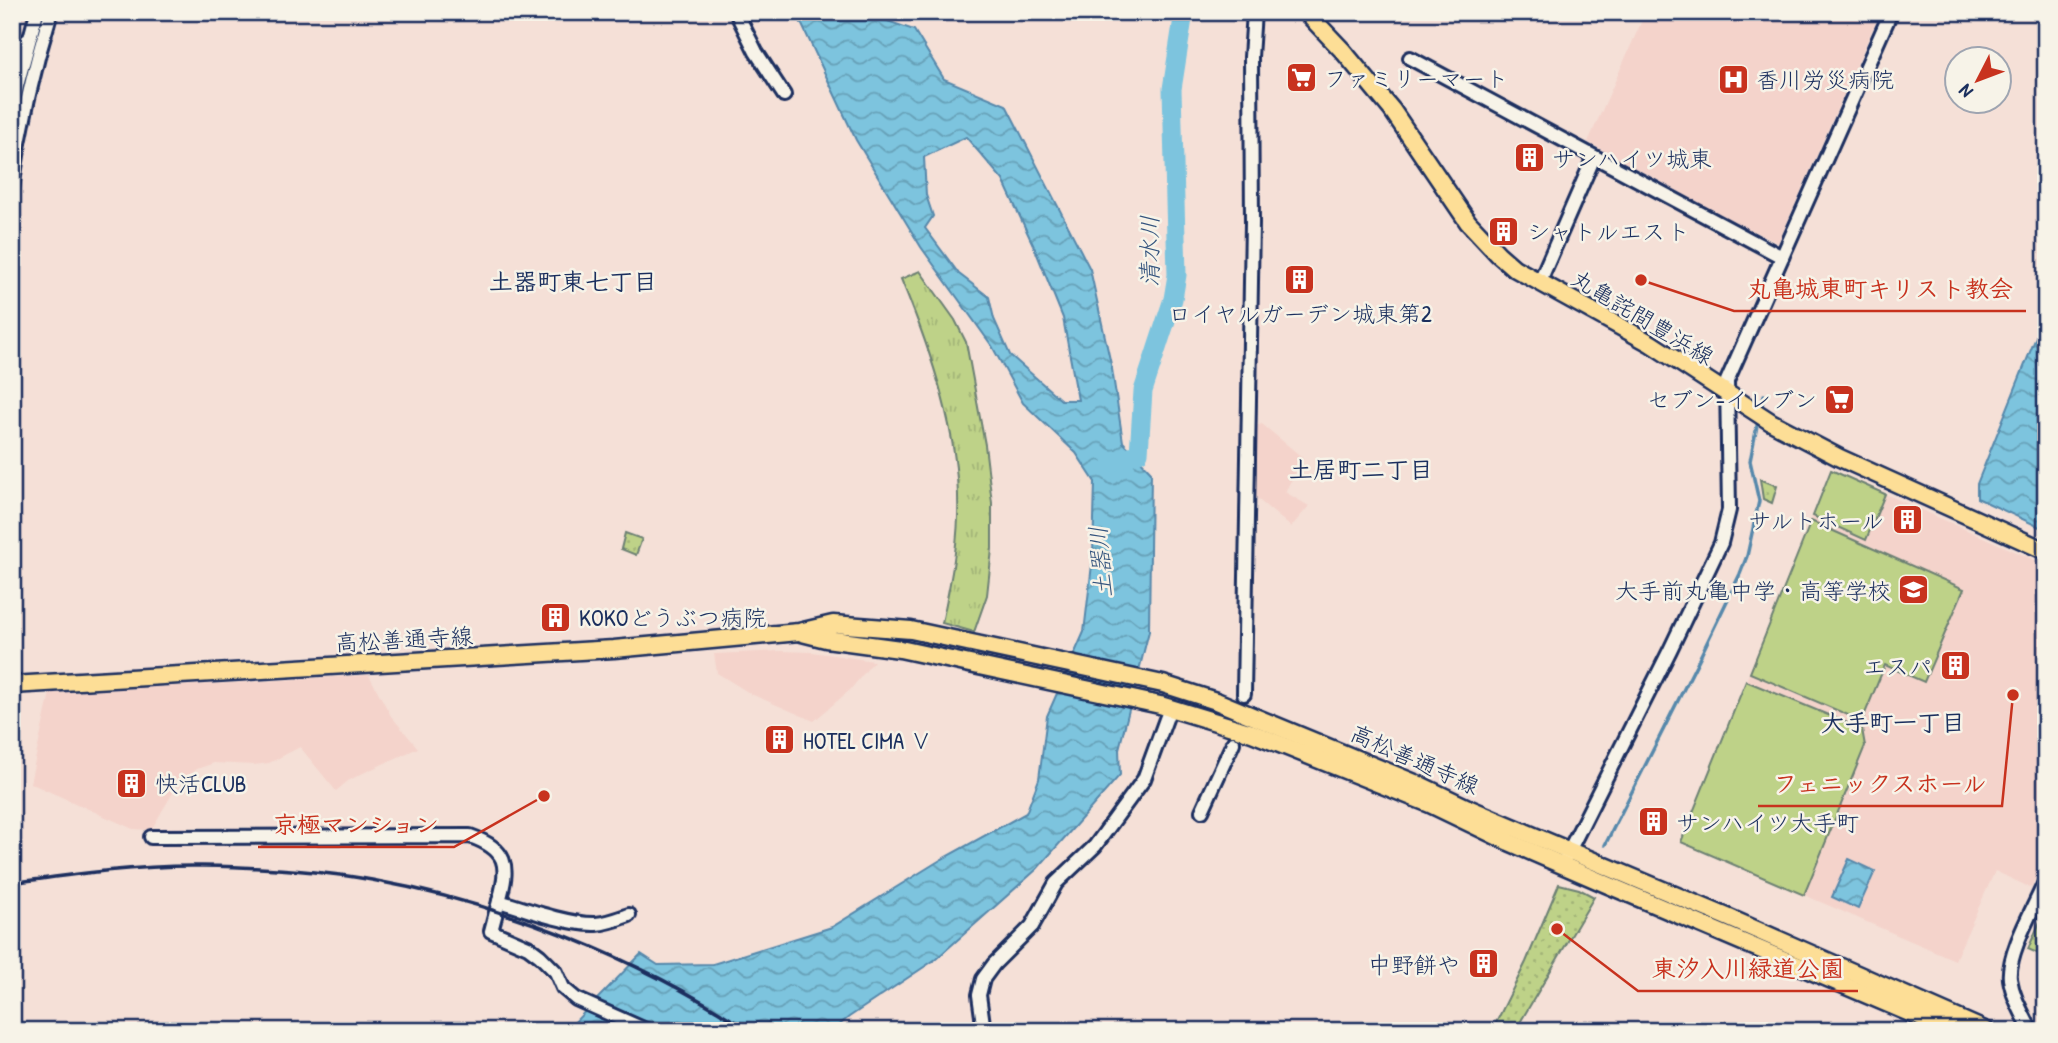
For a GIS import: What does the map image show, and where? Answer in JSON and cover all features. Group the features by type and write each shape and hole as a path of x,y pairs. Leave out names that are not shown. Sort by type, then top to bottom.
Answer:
{"main road":[{"name":"丸亀詫間豊浜線","path":"1306,12 1392,110 1477,233 1514,268 1650,343 1759,416 1840,458 2046,551"},
{"name":"高松善通寺線","path":"12,685 614,649 799,632 833,624 921,633 1163,684 1256,716 1422,786 1566,858 1952,1031"},
{"name":"高松善通寺線","path":"799,632 921,654 1165,706 1252,733 1430,804 1509,842 1566,858 1727,917 1987,1031"}],"street":[{"path":"12,111 37,12"},
{"path":"12,188 29,89 51,12"},
{"path":"736,12 756,52 783,95"},
{"path":"1244,694 1252,223 1251,57 1254,12"},
{"path":"1566,858 1721,543 1729,510 1727,381 1891,12"},
{"path":"29,38 42,41"},
{"path":"12,58 29,38"},
{"path":"1410,58 1782,257"},
{"path":"1539,283 1594,157"},
{"path":"984,1031 979,996 983,979 994,964 1032,926 1056,883 1094,846 1144,779 1165,706"},
{"path":"1202,811 1233,743"},
{"path":"151,837 470,836 489,843 498,851 506,870 491,931 528,947 540,956 556,972 563,988 576,999 648,1031"},
{"path":"2031,1031 2014,995 2010,967 2046,880"},
{"path":"499,901 596,924 629,915"}],"shaded area":[{"name":"香川労災病院","path":"1635,12 1880,12 1778,243 1588,142 1644,16"},
{"path":"1262,424 1303,458 1285,492 1309,506 1291,527 1254,496 1255,426"},
{"path":"1831,470 2046,565 2046,856 2031,888 1995,871 1955,960 1681,842"},
{"path":"812,652 874,661 850,690 814,721 751,694 717,673 714,654"},
{"path":"369,675 391,716 418,748 361,774 336,791 300,747 269,763 214,763 197,769 178,784 151,830 133,829 30,783 50,693"}],"green space":[{"path":"920,271 955,320 966,342 985,445 992,503 992,549 987,595 974,632 942,623 956,544 958,487 955,457 942,395 901,279"},
{"path":"1831,470 1885,494 1866,540 1813,516"},
{"path":"1760,479 1777,486 1772,503 1763,499"},
{"path":"1811,521 1964,589 1924,682 1885,665 1862,721 1750,673"},
{"path":"625,533 642,539 636,555 621,549"},
{"path":"1746,681 1862,729 1865,746 1804,895 1681,842"},
{"path":"1559,884 1579,889 1594,897 1515,1031 1492,1031 1526,962"},
{"path":"2046,908 2046,957 2028,949"}],"water":[{"name":"土器川","path":"796,12 861,12 914,30 944,79 1006,105 1090,269 1112,369 1123,442 1151,472 1149,631 1119,749 1120,775 1037,869 936,959 832,1031 566,1031 641,954 658,965 713,964 832,927 942,859 1026,813 1039,779 1047,716 1084,632 1093,556 1095,482 1076,453 1023,403 992,346 921,247 856,140","holes":["966,137 1003,180 1063,318 1078,400 1061,400 1010,355 994,319 989,297 959,274 925,228 933,216 926,195 924,157"]},
{"path":"2046,312 2046,530 1977,498 1977,484"},
{"path":"1849,859 1875,871 1858,909 1832,897"}],"waterway":[{"name":"清水川","path":"1112,462 1139,453 1143,391 1173,299 1177,275 1172,89 1184,12"},
{"path":"1761,410 1764,395"},
{"path":"1605,845 1701,655 1747,556 1759,501 1750,461 1758,421"}],"railway":[{"path":"12,883 107,871 178,866 287,870 372,880 470,903 568,937 662,980 749,1031"}],"place":[{"name":"ファミリーマート","path":"1301,78"},
{"name":"香川労災病院","path":"1733,79"},
{"name":"サンハイツ城東","path":"1529,158"},
{"name":"シャトルエスト","path":"1504,231"},
{"name":"ロイヤルガーデン城東第2","path":"1300,279"},
{"name":"丸亀城東町キリスト教会","path":"1641,280"},
{"name":"セブン-イレブン","path":"1840,399"},
{"name":"サルトホール","path":"1907,520"},
{"name":"大手前丸亀中学・高等学校","path":"1914,590"},
{"name":"KOKOどうぶつ病院","path":"556,617"},
{"name":"エスパ","path":"1955,666"},
{"name":"フェニックスホール","path":"2013,695"},
{"name":"HOTEL CIMA Ⅴ","path":"780,740"},
{"name":"快活CLUB","path":"132,783"},
{"name":"京極マンション","path":"544,796"},
{"name":"サンハイツ大手町","path":"1653,822"},
{"name":"東汐入川緑道公園","path":"1557,929"},
{"name":"中野餅や","path":"1483,964"}],"district":[{"name":"土器町東七丁目","path":"573,281"},
{"name":"土居町二丁目","path":"1361,469"},
{"name":"大手町一丁目","path":"1893,722"}]}
